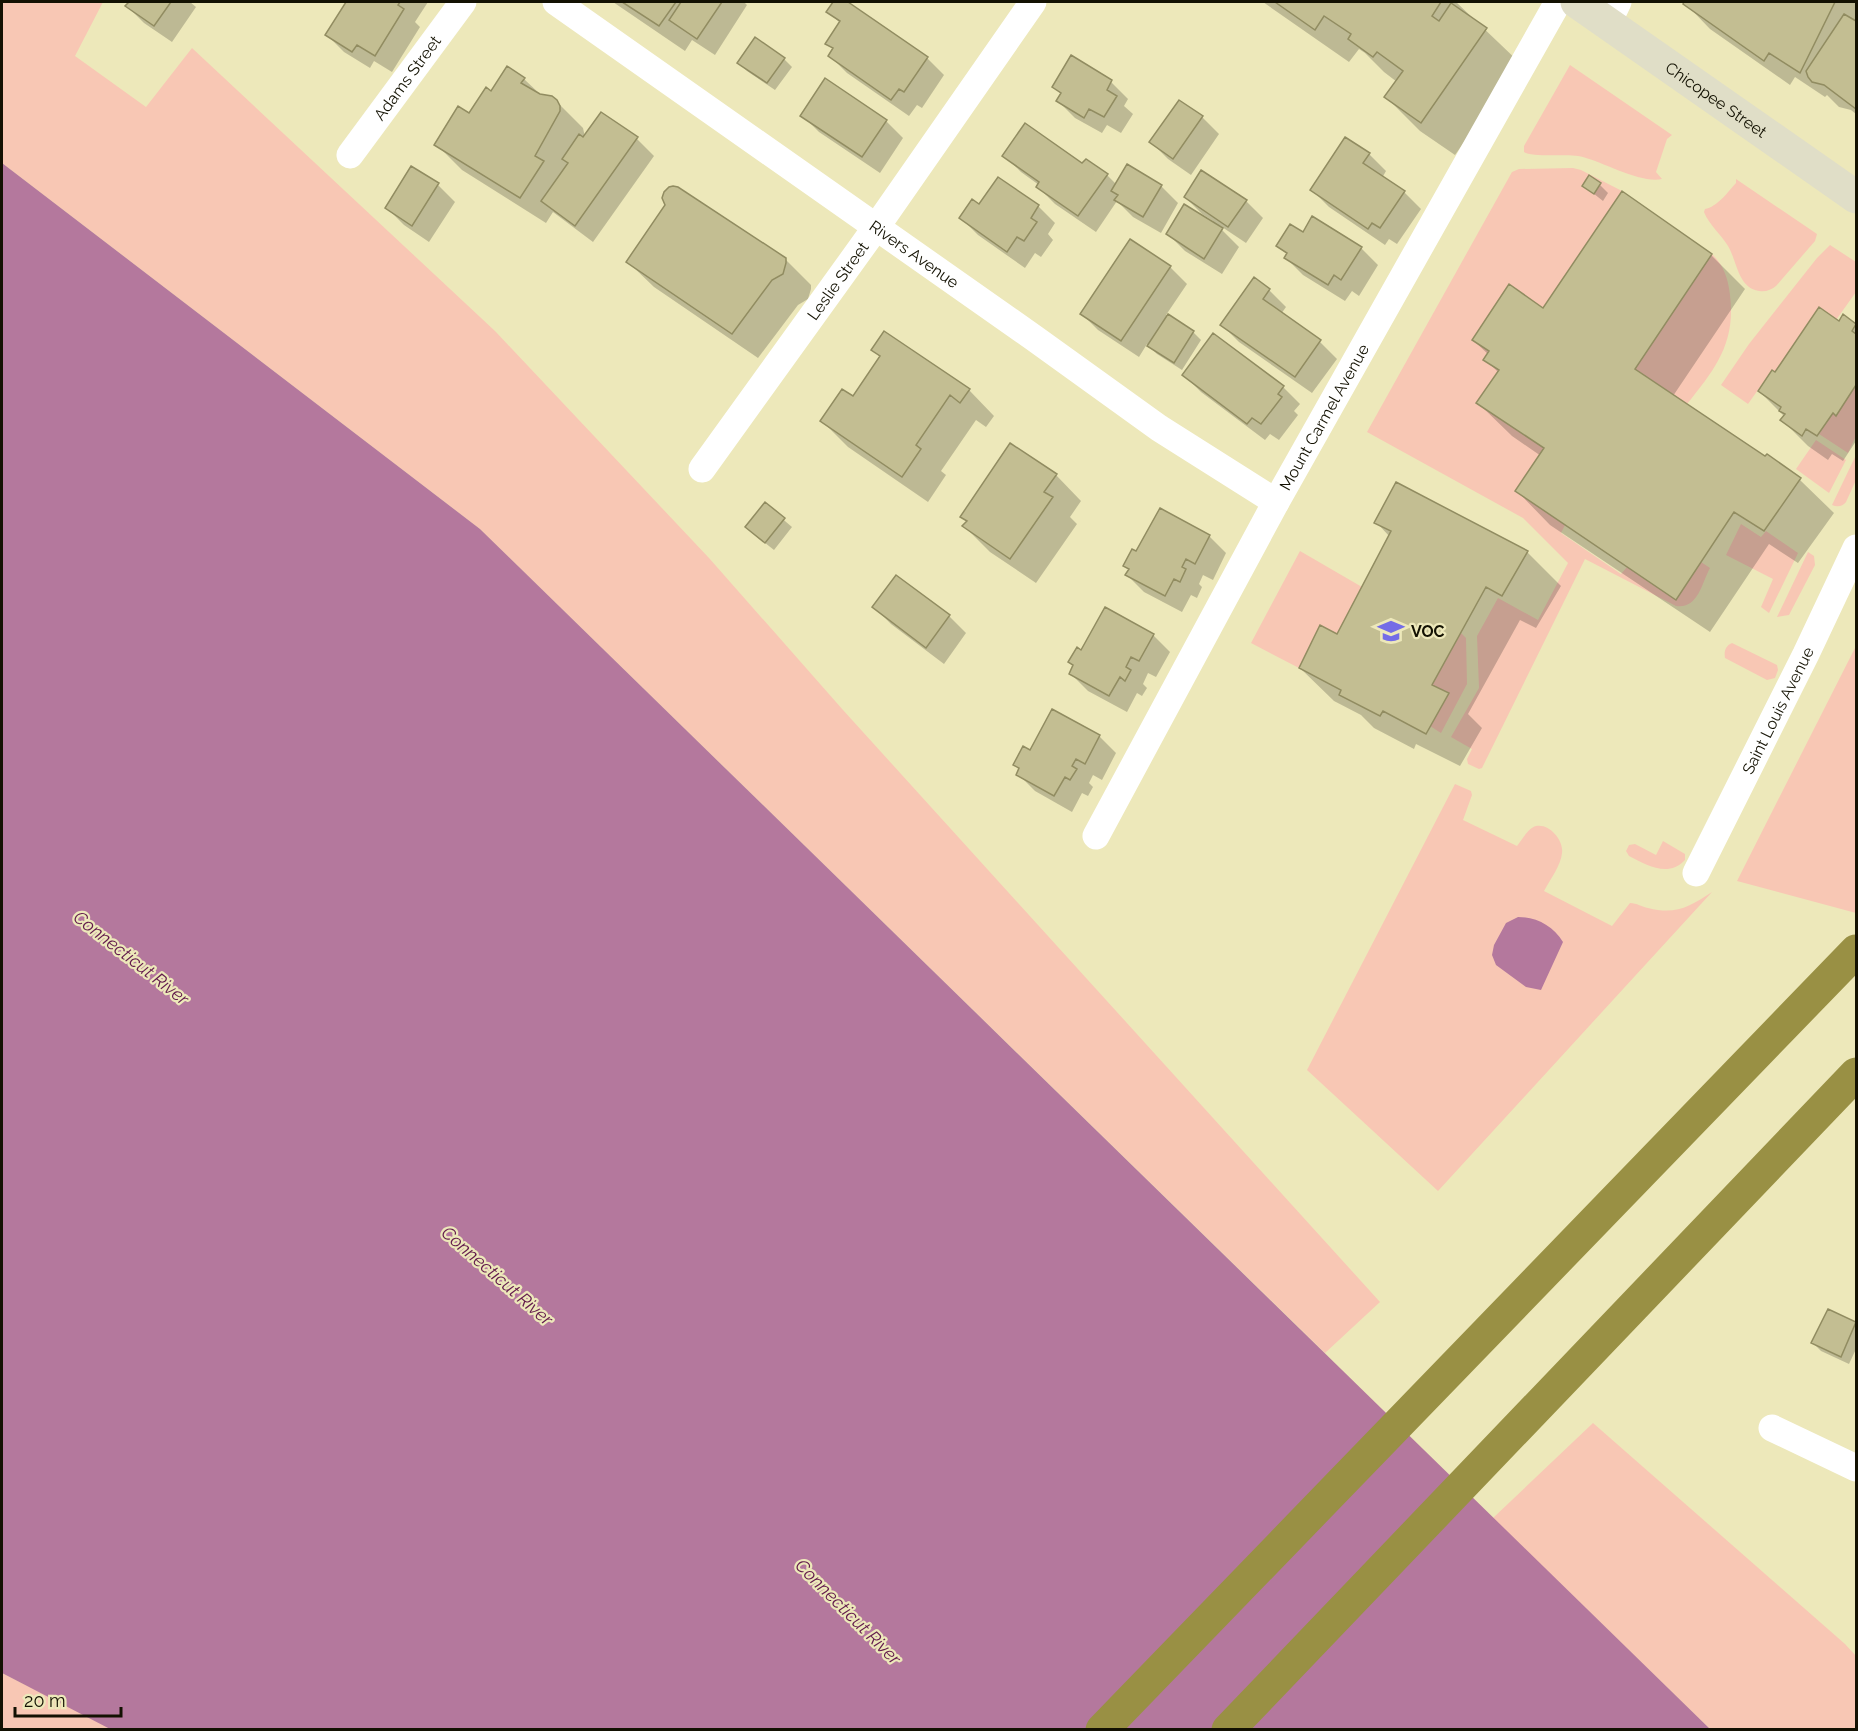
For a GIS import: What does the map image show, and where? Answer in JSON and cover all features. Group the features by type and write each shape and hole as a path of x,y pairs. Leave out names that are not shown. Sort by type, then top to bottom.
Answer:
{"highway":[{"path":"1102,1730 1857,951"},
{"path":"1228,1730 1857,1074"}],"main road":[{"name":"Chicopee Street","path":"1577,2 1613,12 1857,197"}],"street":[{"name":"Adams Street","path":"350,155 463,2"},
{"name":"Rivers Avenue","path":"556,2 877,226 1159,428 1276,502"},
{"name":"Leslie Street","path":"702,469 877,226 1033,2"},
{"name":"Mount Carmel Avenue","path":"1096,836 1276,502 1558,2"},
{"name":"Saint Louis Avenue","path":"1696,873 1857,548"},
{"path":"1772,1428 1857,1468"}],"shaded area":[{"path":"2,2 103,2 75,56 146,107 192,48 495,331 709,558 843,710 1380,1302 1325,1353 480,529 2,163"},
{"path":"1570,65 1672,135 1667,139 1656,172 1662,179 1644,179 1583,157 1535,155 1524,152 1524,146"},
{"path":"1573,168 1622,191 1543,308 1509,285 1472,340 1489,351 1484,360 1499,370 1477,403 1544,448 1515,491 1565,525 1561,533 1621,574 1627,567 1676,600 1701,562 1710,568 1694,600 1683,606 1676,606 1585,559 1482,768 1479,769 1468,764 1467,759 1472,749 1451,737 1479,688 1477,636 1498,598 1538,620 1568,563 1523,518 1367,432 1512,172 1519,169"},
{"path":"1736,179 1817,234 1815,241 1776,286 1768,290 1752,289 1742,279 1728,246 1704,212 1705,209 1722,199 1736,183"},
{"path":"1830,245 1856,262 1856,292 1836,320 1775,372 1772,370 1748,404 1721,385 1749,344 1817,258"},
{"path":"1712,254 1725,273 1728,283 1730,327 1714,367 1687,404 1635,369"},
{"path":"1856,385 1856,436 1848,453 1819,434 1833,413 1836,415"},
{"path":"1816,440 1846,460 1829,493 1796,469"},
{"path":"1856,455 1856,480 1846,502 1839,506 1832,505"},
{"path":"1741,524 1761,537 1766,531 1798,553 1769,613 1761,607 1773,579 1726,555"},
{"path":"1300,551 1362,587 1337,634 1320,626 1299,668 1251,643"},
{"path":"1808,552 1814,556 1815,565 1789,615 1777,617"},
{"path":"1461,633 1466,638 1467,684 1441,733 1430,726 1449,693 1432,685"},
{"path":"1732,643 1777,665 1775,678 1767,680 1725,658 1726,649"},
{"path":"1856,646 1856,913 1737,881"},
{"path":"1455,784 1471,791 1472,795 1463,820 1517,846 1536,826 1546,827 1555,834 1561,843 1561,858 1544,891 1612,926 1630,903 1667,911 1689,906 1712,892 1438,1191 1307,1070"},
{"path":"1663,841 1685,854 1685,860 1672,868 1657,868 1629,856 1626,851 1629,845 1635,844 1656,855"},
{"path":"1593,1423 1856,1656 1856,1729 1710,1729 1493,1518"},
{"path":"2,1673 112,1729 2,1729"}],"water":[{"name":"Connecticut River","path":"2,163 480,529 1710,1729 112,1730 2,1673"},
{"path":"1518,917 1544,924 1563,942 1541,990 1526,987 1496,965 1492,955 1494,945 1506,923"}],"building":[{"path":"129,2 171,2 154,26 125,6"},
{"path":"346,2 400,2 398,5 404,9 375,56 357,45 352,52 325,35"},
{"path":"622,2 676,2 659,26"},
{"path":"681,2 722,2 697,39 669,20"},
{"path":"833,2 848,2 928,57 904,92 899,89 891,100 828,56 833,48 825,44 840,21 826,12"},
{"path":"1275,2 1441,2 1432,16 1439,21 1451,3 1487,28 1421,123 1384,97 1403,71 1377,52 1373,57 1348,39 1351,34 1324,16 1315,30"},
{"path":"1684,2 1835,2 1800,73 1769,53 1764,61 1683,4"},
{"path":"1844,14 1856,21 1856,109 1824,85 1812,82 1806,71"},
{"path":"755,37 785,58 767,83 737,63"},
{"path":"1071,55 1112,80 1107,90 1117,96 1104,117 1089,109 1084,118 1056,101 1061,93 1052,87"},
{"path":"507,66 525,78 521,83 540,94 552,96 560,106 560,111 535,156 544,161 520,198 434,145 458,106 469,113 486,87 491,91"},
{"path":"825,78 887,120 862,157 800,116"},
{"path":"1179,100 1203,116 1173,159 1149,142"},
{"path":"601,112 638,137 575,226 541,201 568,163 562,159 579,134 583,137"},
{"path":"1025,123 1082,163 1086,159 1108,174 1078,216 1036,187 1039,182 1002,156"},
{"path":"1345,137 1370,153 1363,163 1405,191 1380,228 1372,223 1368,229 1310,190"},
{"path":"1127,164 1162,185 1143,217 1114,200 1118,195 1111,191"},
{"path":"411,166 439,183 412,226 385,208"},
{"path":"1201,170 1247,200 1228,227 1184,197"},
{"path":"1589,175 1601,183 1594,194 1582,186"},
{"path":"998,177 1039,205 1031,218 1037,222 1024,241 1017,237 1007,252 959,218 972,199 979,204"},
{"path":"673,186 678,187 786,258 783,274 772,280 732,334 626,262 665,205 662,198 664,192"},
{"path":"1622,191 1712,254 1635,369 1801,478 1764,531 1734,512 1676,600 1515,491 1544,448 1476,403 1499,370 1483,360 1489,351 1472,340 1509,284 1543,308"},
{"path":"1184,204 1223,228 1204,259 1166,234"},
{"path":"1312,216 1362,247 1341,280 1334,275 1328,285 1284,258 1287,253 1276,246 1290,224 1303,232"},
{"path":"1130,239 1171,266 1121,341 1080,314"},
{"path":"1254,277 1270,289 1263,299 1321,340 1295,377 1220,325"},
{"path":"1819,307 1839,321 1843,314 1856,324 1852,331 1856,334 1856,385 1836,416 1833,413 1817,436 1806,429 1802,436 1780,420 1785,414 1779,411 1781,407 1758,391 1772,370 1775,372"},
{"path":"1168,314 1194,331 1174,363 1147,346"},
{"path":"884,331 970,389 960,403 950,395 916,445 921,449 902,477 820,421 842,389 853,396 880,356 871,350"},
{"path":"1213,333 1284,386 1278,394 1282,397 1261,424 1252,418 1247,424 1182,375"},
{"path":"1010,443 1057,474 1044,492 1053,497 1010,559 962,526 967,521 960,517"},
{"path":"1396,482 1528,551 1502,596 1486,587 1432,685 1449,693 1426,734 1383,711 1380,716 1339,695 1341,690 1299,668 1320,625 1337,634 1391,531 1374,523"},
{"path":"765,502 785,518 765,543 745,527"},
{"path":"1160,508 1210,535 1195,564 1186,559 1182,567 1186,569 1180,582 1174,579 1165,596 1125,575 1129,569 1123,566 1132,549 1136,551"},
{"path":"896,575 950,615 926,648 872,607"},
{"path":"1105,607 1154,634 1139,661 1131,657 1126,667 1131,670 1125,681 1120,677 1109,696 1069,674 1073,665 1068,662 1077,647 1081,650"},
{"path":"1052,709 1100,735 1085,764 1076,759 1072,766 1077,769 1070,780 1065,777 1054,796 1016,775 1019,768 1013,765 1023,746 1030,750"},
{"path":"1828,1309 1856,1322 1841,1357 1811,1343"}],"place":[{"name":"VOC","path":"1391,631"}]}
